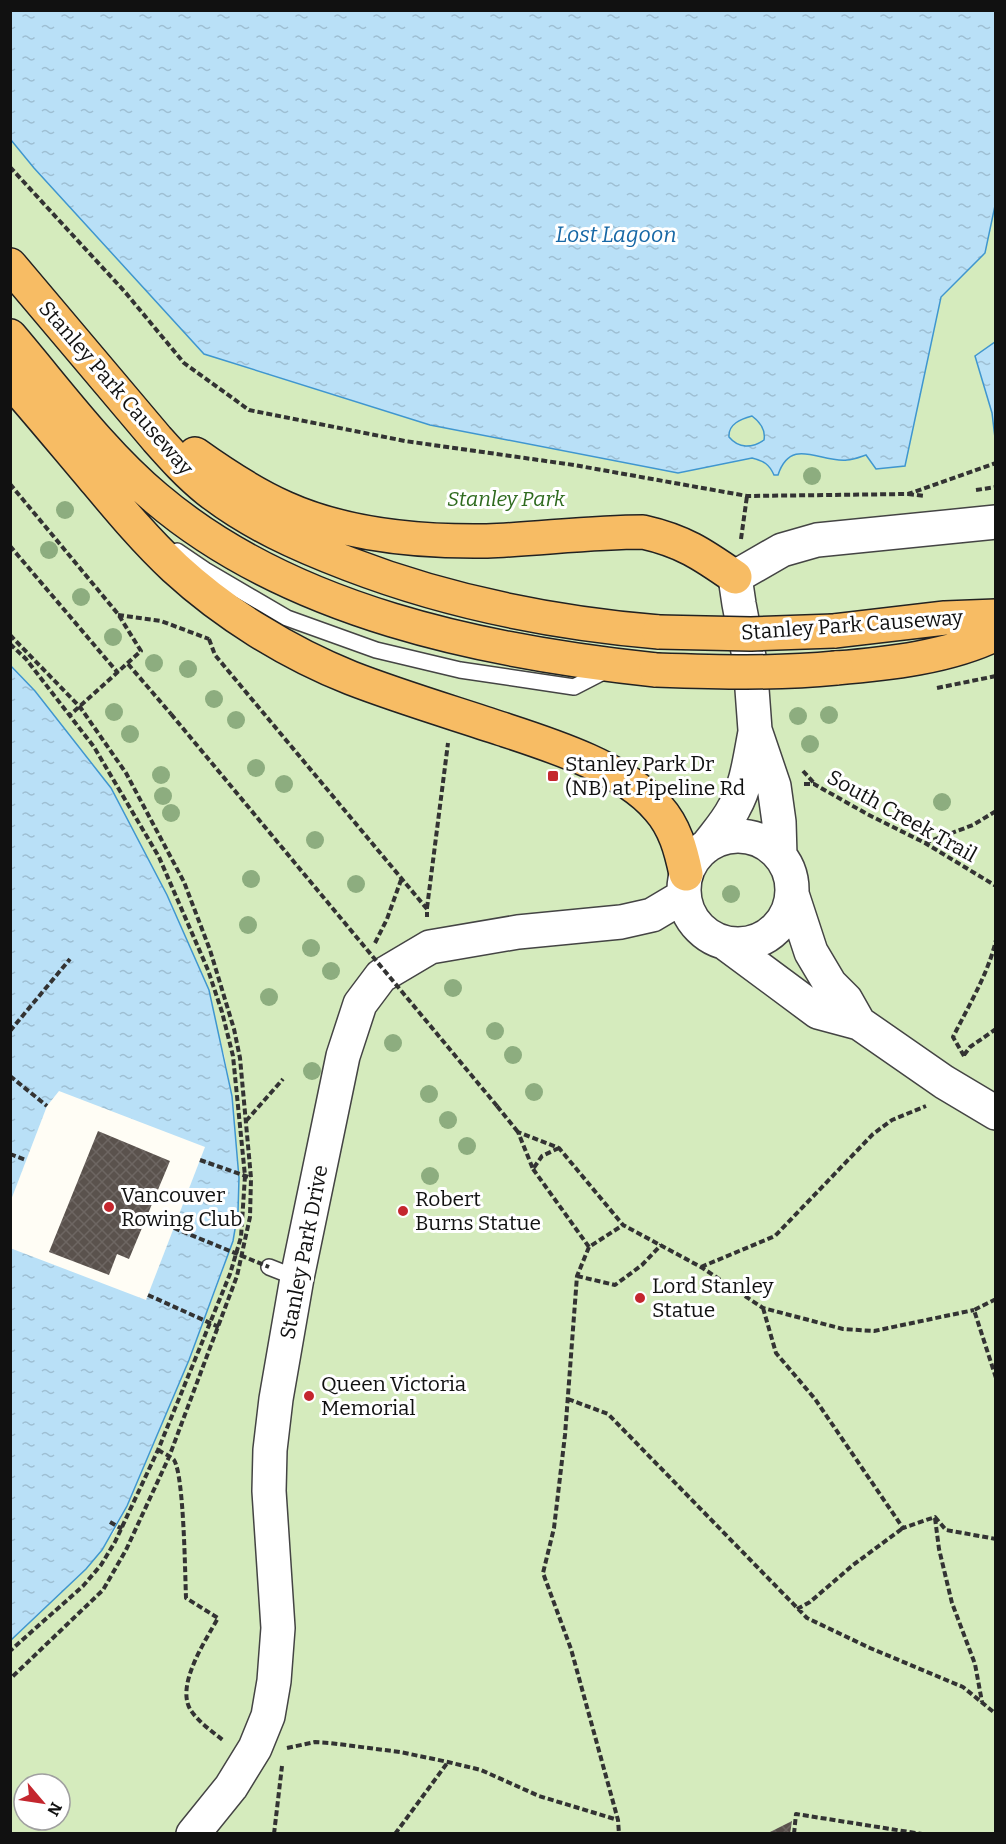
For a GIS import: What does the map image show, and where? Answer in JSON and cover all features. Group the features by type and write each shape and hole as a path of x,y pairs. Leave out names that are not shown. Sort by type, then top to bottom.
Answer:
{"highway":[{"name":"Stanley Park Causeway","path":"10,265 182,467 208,491 256,522 309,548 381,576 471,602 582,623 659,632 751,634 834,631 945,618 996,616"},
{"name":"Stanley Park Causeway","path":"10,336 87,427 142,486 186,522 250,562 320,594 390,619 466,640 531,653 656,670 730,672 807,671 881,663 952,651 996,634"},
{"path":"10,380 136,528 176,569 216,601 284,645 348,677 538,741 590,762 618,777 656,806 669,821 679,845 685,885"},
{"path":"133,411 224,475 256,494 286,509 320,521 370,532 462,541 643,532 668,538 699,552 737,561"}],"street":[{"path":"780,856 779,822 774,786 755,730 750,662 738,604 737,561 817,540 996,522"},
{"path":"755,730 745,782 734,810 691,864 685,885 690,917 697,926 714,939 725,943 818,1012 859,1023 944,1082 996,1113"},
{"path":"706,846 727,837 750,837 771,847 780,856 790,874 792,894 811,952 830,984 846,1000 859,1023"},
{"name":"Stanley Park Drive","path":"193,1833 231,1788 255,1748 268,1716 274,1681 278,1628 269,1491 283,1273 343,1056 360,1004 381,976 430,947 518,932 621,922 652,915 685,885"},
{"path":"725,943 747,944 771,933 788,912 792,894"}],"lane":[{"path":"107,494 139,523 186,557 287,618 376,650 460,670 574,687 615,665"}],"path":[{"path":"10,167 125,292 184,363 249,410 405,441 574,465 747,496 908,494 996,462"},
{"path":"10,484 118,614 141,651 69,716"},
{"path":"737,561 747,496"},
{"path":"10,546 118,673"},
{"path":"118,614 161,621 219,644"},
{"path":"10,635 80,707 126,773 184,882 210,950 234,1029 240,1058 251,1179 250,1217 237,1276 169,1457 126,1550 103,1590 10,1679"},
{"path":"209,639 214,655 427,909"},
{"path":"10,644 26,659 94,747 159,857 208,970 222,1012 233,1056 245,1176 241,1237 230,1274 158,1450 122,1529 101,1566 83,1586 10,1651"},
{"path":"128,664 518,1132 533,1169 589,1247"},
{"path":"430,947 427,909 448,738"},
{"name":"South Creek Trail","path":"802,784 814,784 925,843 996,886"},
{"path":"925,843 973,825 996,811"},
{"path":"964,1056 953,1036 979,986 996,939"},
{"path":"10,1030 70,959"},
{"path":"959,1063 970,1047 996,1029"},
{"path":"10,1076 47,1106"},
{"path":"241,1126 283,1079"},
{"path":"701,1267 775,1236 873,1134 892,1120 929,1104"},
{"path":"518,1132 560,1148 622,1225 701,1267 764,1308 843,1329 874,1331 975,1310 996,1299"},
{"path":"533,1169 542,1156 560,1148"},
{"path":"10,1154 26,1160"},
{"path":"200,1160 251,1179"},
{"path":"619,1833 618,1820 571,1648 543,1573 554,1528 568,1400 577,1276 589,1247 622,1225"},
{"path":"174,1228 283,1273"},
{"path":"577,1276 615,1285 642,1264 661,1245"},
{"path":"148,1295 219,1327"},
{"path":"764,1308 776,1353 815,1399 903,1528"},
{"path":"975,1310 996,1378"},
{"path":"568,1400 608,1414 807,1618 963,1687 996,1714"},
{"path":"158,1450 174,1461 178,1471 186,1598 218,1618 192,1665 186,1694 190,1708 200,1721 229,1744"},
{"path":"798,1609 903,1528 935,1517"},
{"path":"935,1517 946,1530 996,1539"},
{"path":"935,1517 939,1549 952,1603 975,1664 982,1703"},
{"path":"110,1522 122,1529"},
{"path":"274,1833 283,1749 315,1742 400,1752 482,1770 540,1796 618,1820"},
{"path":"394,1833 448,1762"},
{"path":"794,1833 796,1814 922,1833"}],"green space":[{"name":"Stanley Park","path":"11,11 995,11 995,1833 11,1833 10,1640 86,1569 114,1532 127,1506 189,1360 233,1241 239,1178 232,1096 224,1054 111,788 35,691 11,665"}],"water":[{"name":"Lost Lagoon","path":"10,11 995,11 996,201 985,253 941,297 905,466 876,469 866,455 852,460 837,460 798,454 790,457 784,463 778,475 774,475 770,468 760,460 752,458 678,473 430,425 204,354 11,140","holes":["752,416 760,423 764,440 755,445 737,444 729,437 729,432 733,425"]},
{"path":"995,342 995,438 992,413 975,356"},
{"path":"10,665 35,691 111,788 167,895 209,990 232,1096 239,1178 238,1212 233,1241 189,1360 127,1506 102,1550 86,1569 11,1640"}],"pier":[{"path":"59,1091 205,1147 146,1300 10,1248 11,1200 47,1106"}],"building":[{"name":"Vancouver Rowing Club","path":"98,1131 170,1161 129,1259 117,1254 109,1275 49,1252"},
{"path":"792,1821 790,1834 766,1834"}],"place":[{"name":"Stanley Park Dr (NB) at Pipeline Rd","path":"553,776"},
{"name":"Vancouver Rowing Club","path":"109,1207"},
{"name":"Robert Burns Statue","path":"403,1211"},
{"name":"Lord Stanley Statue","path":"640,1298"},
{"name":"Queen Victoria Memorial","path":"309,1396"}]}
